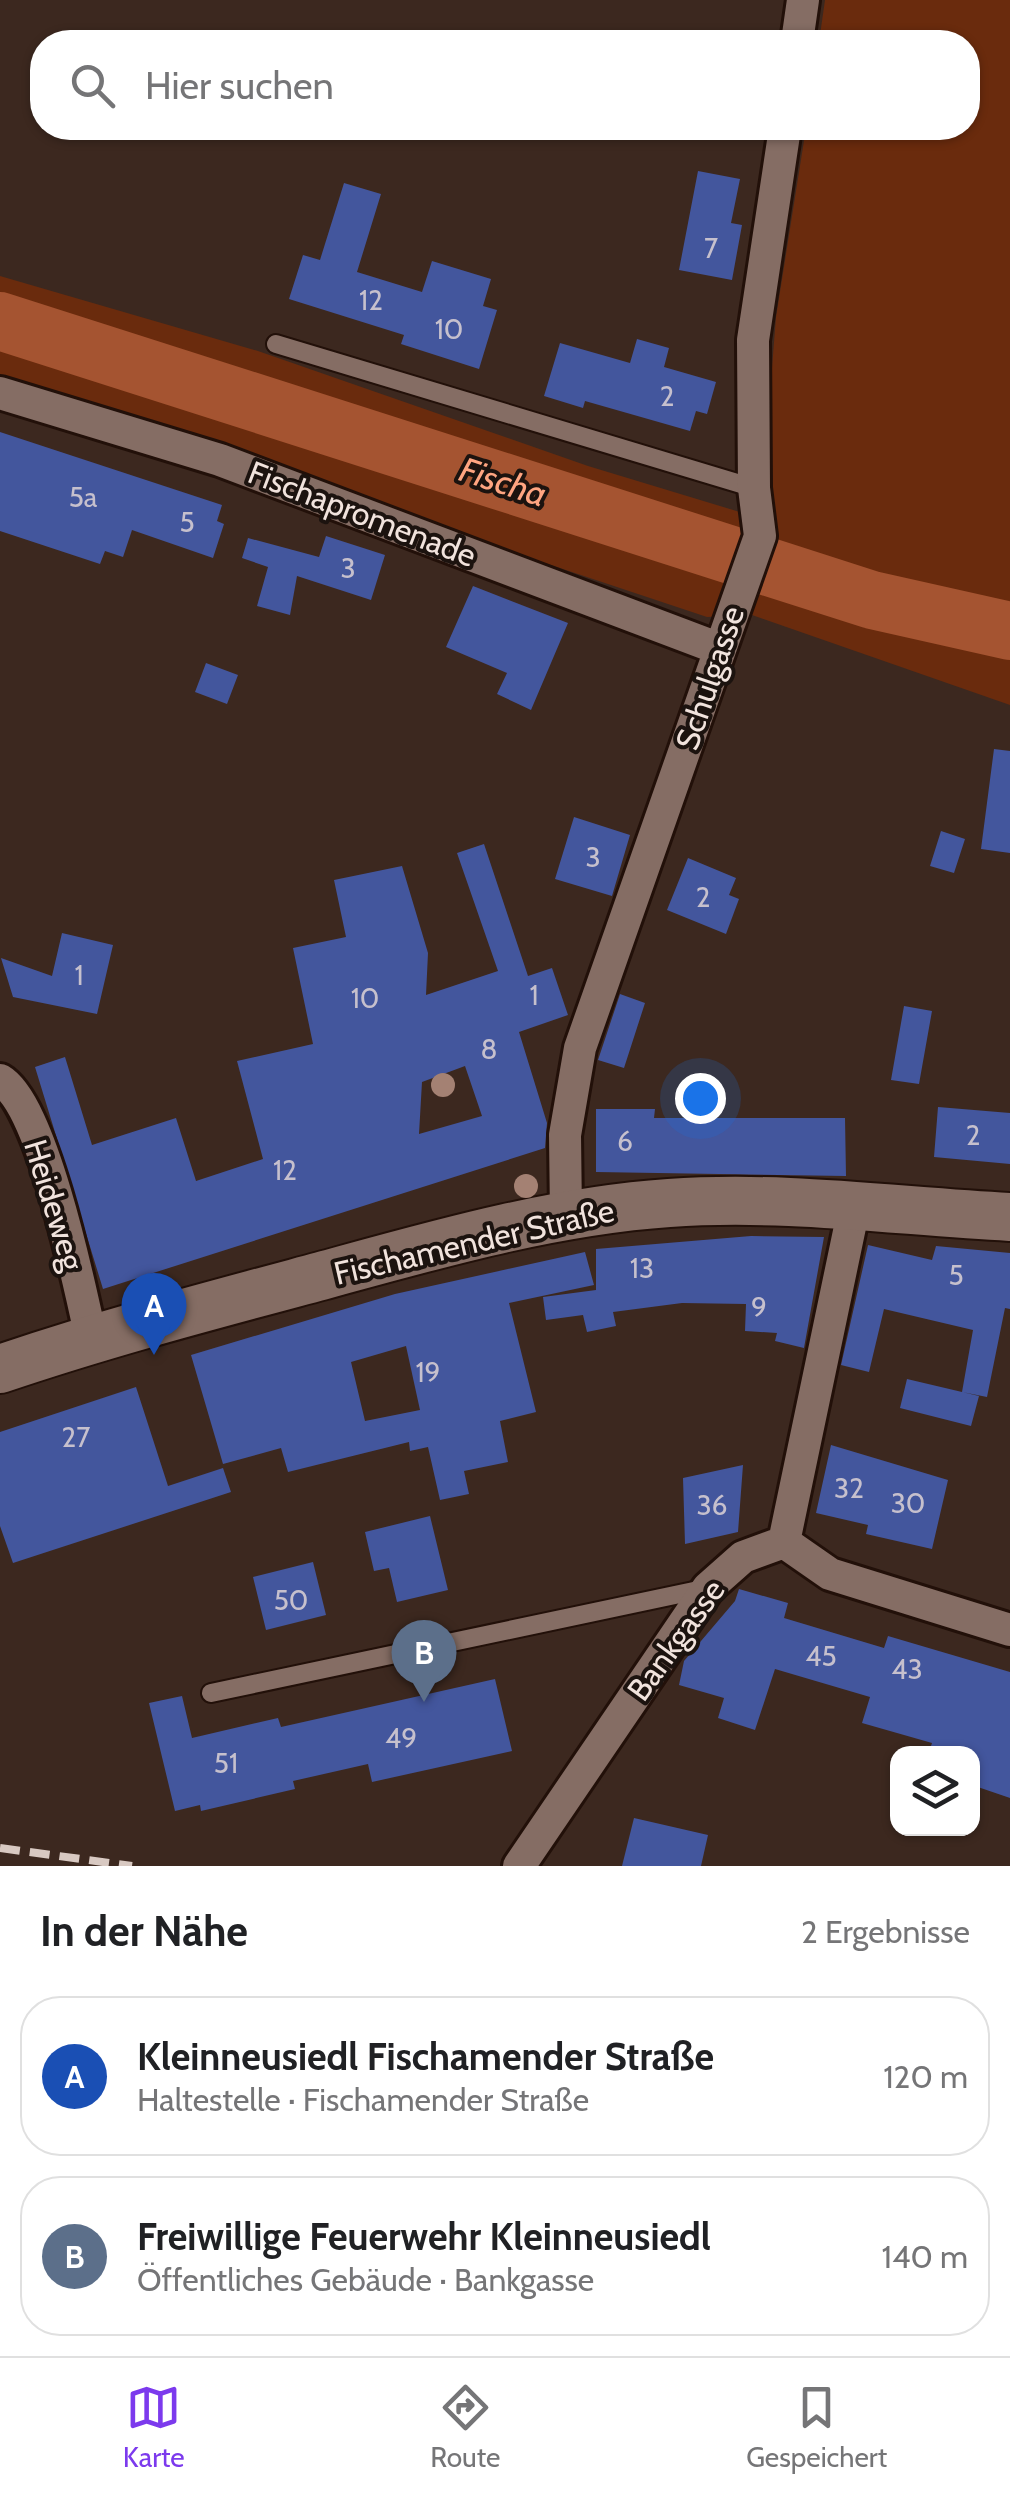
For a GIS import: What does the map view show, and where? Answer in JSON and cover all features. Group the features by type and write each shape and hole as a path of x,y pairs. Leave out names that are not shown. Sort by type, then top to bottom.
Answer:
{"main road":[{"name":"Fischamender Straße","path":"0,1369 92,1338 401,1254 566,1215 669,1203 855,1204 1010,1217"}],"street":[{"path":"799,30 803,0"},
{"name":"Schulgasse","path":"566,1215 565,1135 580,1048 760,536 754,488 753,340 782,140"},
{"name":"Fischapromenade","path":"0,392 220,460 720,649"},
{"name":"Heideweg","path":"0,1080 8,1085 36,1135 65,1227 92,1338"},
{"path":"855,1204 784,1542 830,1574 1010,1630"},
{"name":"Bankgasse","path":"519,1866 708,1588 743,1557 784,1542"}],"lane":[{"path":"276,344 754,488"},
{"path":"211,1693 708,1588"}],"shaded area":[{"path":"825,0 1010,0 1010,705 752,615 707,617 0,382 0,276 258,351 588,466 753,516 761,507 776,317 804,140 980,140 980,30 821,30"}],"building":[{"path":"698,171 740,179 731,223 742,225 732,280 679,270"},
{"path":"344,183 381,194 357,272 422,292 432,261 491,279 483,306 497,310 479,369 401,344 404,335 289,299 303,255 320,260"},
{"path":"637,339 669,348 664,367 716,382 707,414 696,411 690,431 585,401 583,408 544,396 560,343 630,363"},
{"path":"0,432 222,505 217,521 224,524 213,558 132,530 123,557 105,551 100,564 0,531"},
{"path":"326,536 385,555 371,600 297,576 290,615 257,606 268,567 242,558 248,538 319,557"},
{"path":"473,586 568,623 531,710 497,694 507,673 446,647"},
{"path":"206,663 238,675 227,704 195,692"},
{"path":"994,749 1010,751 1010,853 981,849"},
{"path":"574,817 630,835 612,896 555,879"},
{"path":"941,831 965,839 954,873 930,866"},
{"path":"484,844 528,976 552,968 568,1015 519,1032 547,1123 545,1148 103,1289 35,1067 65,1057 92,1145 176,1118 196,1181 263,1159 237,1061 313,1044 293,948 346,937 334,880 402,866 428,953 426,995 498,971 457,853","holes":["465,1066 482,1116 419,1134 422,1082"]},
{"path":"688,858 736,878 729,895 739,899 726,934 667,910"},
{"path":"62,933 113,945 97,1014 13,997 1,958 52,976"},
{"path":"620,994 645,1003 624,1068 598,1060"},
{"path":"904,1006 932,1011 919,1084 891,1080"},
{"path":"938,1107 1010,1113 1010,1164 934,1157"},
{"path":"596,1109 655,1109 654,1118 845,1118 846,1176 596,1172"},
{"path":"751,1236 824,1237 804,1348 775,1341 777,1333 745,1331 746,1304 682,1303 613,1312 616,1326 587,1332 583,1315 546,1320 543,1297 596,1290 596,1249"},
{"path":"868,1245 932,1260 936,1246 1010,1253 1010,1309 1005,1308 987,1397 962,1392 973,1330 884,1309 869,1372 841,1365"},
{"path":"585,1252 594,1285 509,1303 536,1412 500,1421 508,1462 464,1471 469,1494 440,1500 428,1447 410,1451 409,1442 288,1472 281,1448 223,1464 191,1355 395,1294","holes":["406,1346 420,1410 365,1421 351,1362"]},
{"path":"907,1379 979,1396 971,1426 900,1408"},
{"path":"136,1387 168,1486 223,1468 231,1492 13,1563 0,1526 0,1432"},
{"path":"831,1445 948,1480 932,1549 866,1534 868,1525 816,1513"},
{"path":"743,1465 738,1532 685,1544 683,1478"},
{"path":"430,1516 448,1590 397,1602 389,1568 374,1571 365,1532"},
{"path":"313,1562 326,1615 266,1630 253,1577"},
{"path":"739,1589 788,1603 784,1618 884,1648 888,1636 1010,1672 1010,1798 980,1788 980,1746 931,1746 932,1743 862,1723 870,1697 775,1669 755,1730 718,1718 724,1698 679,1685 684,1661 735,1601"},
{"path":"495,1679 512,1751 372,1782 368,1764 293,1781 295,1789 201,1811 200,1805 175,1811 149,1703 182,1696 192,1738 278,1718 281,1727"},
{"path":"634,1818 708,1835 701,1866 622,1866"}],"waterway":[{"name":"Fischa","path":"0,321 872,600 1010,631"}],"railway":[{"path":"0,1848 132,1866"}],"place":[{"name":"Kleinneusiedl Fischamender Straße","path":"154,1355"},
{"name":"Freiwillige Feuerwehr Kleinneusiedl","path":"424,1702"}]}
